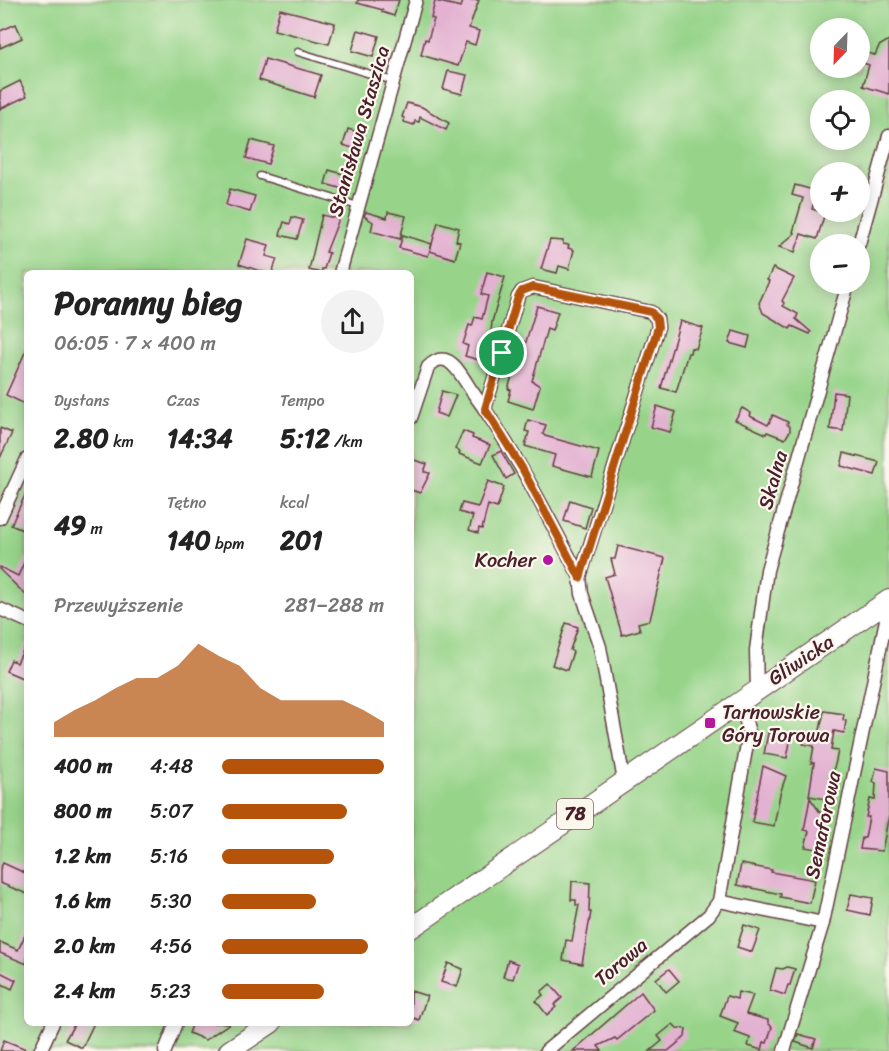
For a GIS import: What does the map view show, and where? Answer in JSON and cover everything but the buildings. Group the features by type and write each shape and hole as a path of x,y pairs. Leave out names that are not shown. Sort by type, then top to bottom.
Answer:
{"main road":[{"name":"Gliwicka","path":"414,926 886,602"},
{"path":"229,1051 266,1026"}],"street":[{"name":"Stanisława Staszica","path":"341,270 416,0"},
{"path":"862,234 889,136"},
{"path":"485,409 518,297 522,291 533,287 651,312 657,319 658,327 580,578"},
{"name":"Skalna","path":"757,690 756,650 767,570 845,294"},
{"path":"414,409 428,367 433,361 447,360 454,366 485,409 522,468 580,578 582,594 600,647 624,781"},
{"path":"0,518 24,466"},
{"name":"Semaforowa","path":"784,1051 823,923 886,620 886,602"},
{"path":"0,609 24,620"},
{"path":"741,702 749,733 719,901 823,923"},
{"name":"Torowa","path":"552,1049 709,915 719,901"},
{"path":"40,1051 52,1026"},
{"path":"165,1051 175,1026"}],"lane":[{"path":"298,52 393,81"},
{"path":"260,176 358,206"}],"green space":[{"path":"0,0 889,0 889,1051 0,1051"}],"place":[{"name":"Kocher","path":"548,560"},
{"name":"Tarnowskie Góry Torowa","path":"710,723"}],"route":[{"path":"533,287 651,312 657,319 658,327 580,578 522,468 485,409 502,353 518,297 522,291 533,287"}]}
